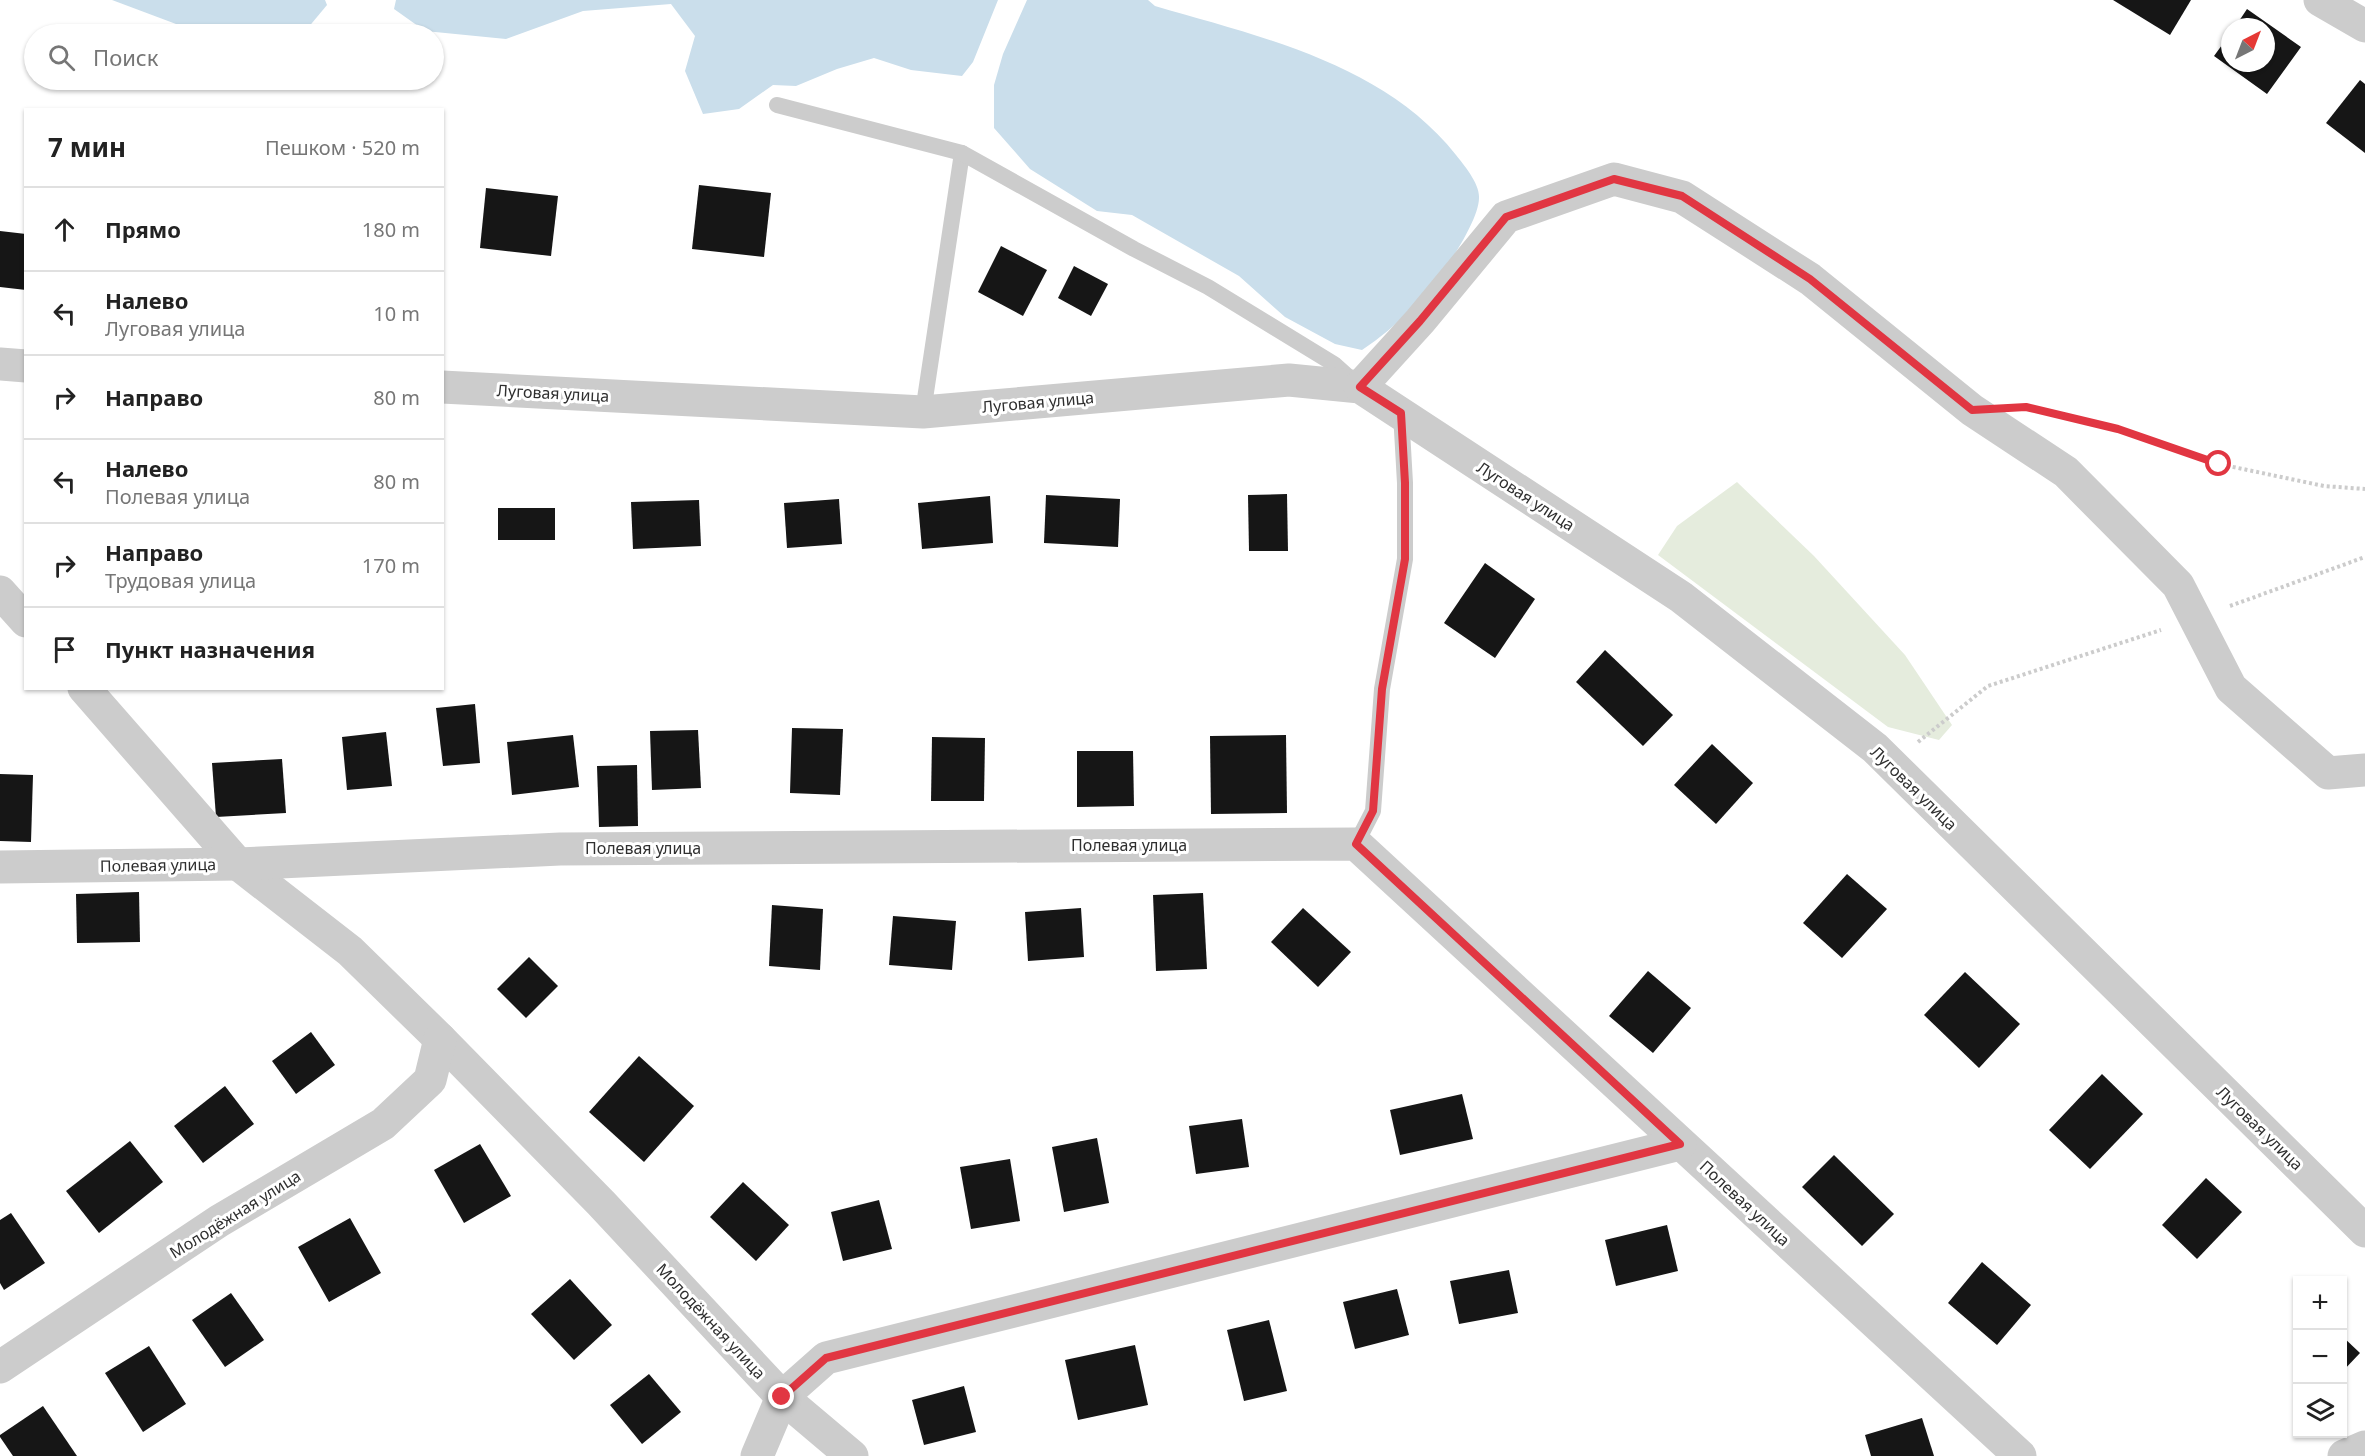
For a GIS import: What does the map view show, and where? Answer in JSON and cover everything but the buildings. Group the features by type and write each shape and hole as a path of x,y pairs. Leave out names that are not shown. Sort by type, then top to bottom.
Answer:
{"street":[{"path":"2320,0 2365,26"},
{"path":"1360,387 1420,321 1506,217 1614,179 1682,196 1810,279 1972,410 2066,472 2178,585 2231,688 2328,773 2365,770"},
{"path":"0,364 24,366"},
{"name":"Луговая улица","path":"444,387 923,412 1288,380 1360,387 1681,597 1875,748 2365,1231"},
{"path":"0,592 24,619"},
{"name":"Молодёжная улица","path":"86,690 238,864 350,951 601,1203 782,1397 852,1456"},
{"name":"Полевая улица","path":"0,867 238,864 560,849 1356,844 2020,1456"},
{"name":"Молодёжная улица","path":"0,1367 219,1221 383,1124 430,1080 440,1039"},
{"path":"757,1456 782,1397 826,1358 1680,1144"},
{"path":"2344,1456 2365,1447"}],"lane":[{"path":"777,105 962,153 1134,249 1208,287 1334,364 1360,387"},
{"path":"923,412 962,153"},
{"path":"1356,844 1373,811 1382,689 1405,559 1405,483 1401,413"}],"path":[{"path":"2037,410 2118,429 2219,464 2324,486 2365,489"},
{"path":"1891,764 1988,686 2195,619 2365,557"}],"green space":[{"path":"1737,482 1814,556 1905,655 1952,725 1939,740 1888,727 1658,555 1677,526"}],"water":[{"path":"112,0 325,0 327,5 311,24 176,24"},
{"path":"396,0 998,0 973,62 962,76 911,70 874,58 837,69 796,86 773,85 739,109 703,114 685,71 695,36 671,4 583,11 506,39 444,33 444,24 415,24 394,9"},
{"path":"1027,0 1148,0 1155,6 1278,43 1357,76 1394,98 1427,124 1471,175 1479,198 1476,213 1464,239 1422,298 1399,321 1362,350 1335,344 1285,317 1239,276 1132,215 1097,211 1030,169 994,128 994,85 1003,54"}],"route":[{"path":"782,1397 826,1358 1680,1144 1356,844 1373,811 1382,689 1405,559 1405,483 1401,413 1360,387 1420,321 1506,217 1614,179 1682,196 1810,279 1972,410 2026,407 2118,429 2219,464"}]}
